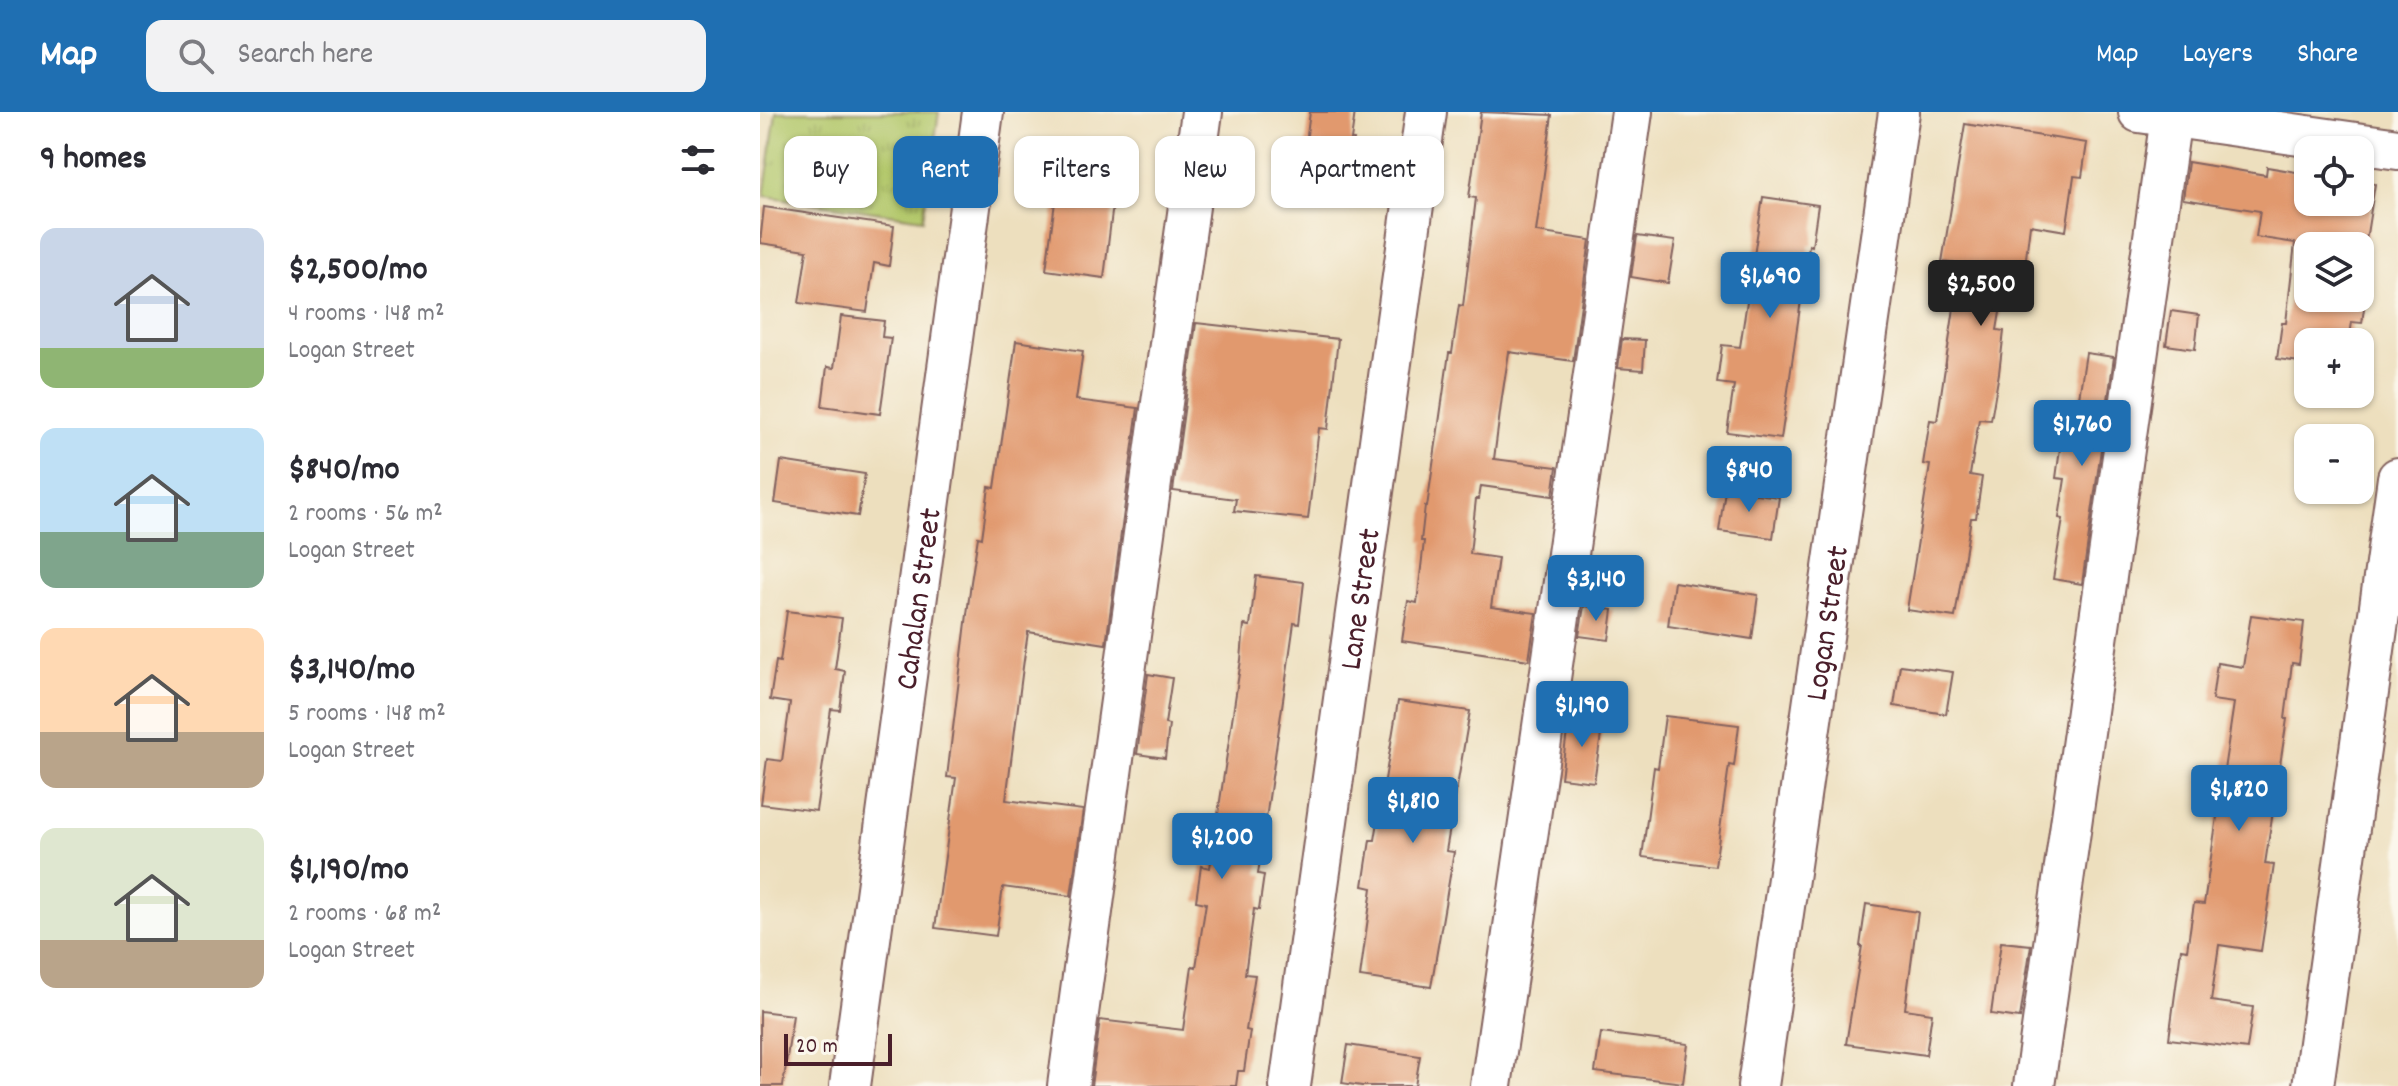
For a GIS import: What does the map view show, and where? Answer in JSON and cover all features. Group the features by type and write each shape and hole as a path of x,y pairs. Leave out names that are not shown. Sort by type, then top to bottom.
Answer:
{"street":[{"name":"Cahalan Street","path":"850,1086 983,112"},
{"path":"1068,1086 1202,112"},
{"name":"Lane Street","path":"1290,1086 1426,112"},
{"path":"1491,1086 1632,112"},
{"name":"Logan Street","path":"1758,1086 1899,112"},
{"path":"2034,1086 2155,114 2398,149"},
{"path":"2313,1086 2398,478"}],"green space":[{"path":"776,112 939,112 935,136 893,136 893,208 925,208 923,219 847,208 877,208 877,136 784,136 784,199 764,196"}],"building":[{"path":"1310,112 1355,112 1352,136 1307,136"},
{"path":"1481,112 1552,115 1536,232 1590,240 1573,361 1509,352 1502,397 1494,459 1557,467 1553,496 1481,486 1479,499 1476,499 1470,554 1498,558 1491,607 1536,613 1529,660 1402,641 1408,601 1417,603 1425,506 1449,353 1452,353 1459,305 1463,306 1476,198 1469,197"},
{"path":"1965,124 2087,143 2082,177 2074,176 2066,231 2030,225 2024,274 2007,271 1997,330 2004,331 1999,373 1991,420 1979,419 1970,475 1982,477 1976,518 1971,518 1955,617 1907,610 1930,465 1923,464 1930,420 1937,421 1953,315 1959,264 1942,262"},
{"path":"2188,162 2266,175 2267,167 2294,172 2294,216 2370,216 2367,232 2294,232 2294,243 2256,237 2260,211 2183,199"},
{"path":"1763,197 1818,205 1812,246 1809,245 1781,439 1727,432 1734,385 1717,383 1722,345 1740,347"},
{"path":"764,207 894,226 889,266 874,263 867,312 799,303 807,250 760,243"},
{"path":"1054,208 1113,208 1104,278 1046,270"},
{"path":"1637,236 1675,241 1668,283 1631,277"},
{"path":"2294,252 2294,312 2364,312 2362,323 2352,322 2351,328 2294,328 2294,361 2277,359 2282,323 2286,323"},
{"path":"2171,311 2199,315 2195,349 2166,345"},
{"path":"841,316 884,321 882,337 891,338 880,414 822,406 827,367 834,368"},
{"path":"1196,323 1338,339 1328,429 1319,428 1308,519 1234,511 1236,499 1173,491"},
{"path":"1622,339 1645,340 1643,370 1618,368"},
{"path":"1016,341 1083,351 1076,400 1138,408 1106,644 1028,632 1023,667 1006,800 1083,810 1071,896 1003,887 996,936 935,928 956,778 947,777 971,582 978,537 982,538 989,487 995,488"},
{"path":"2086,353 2114,357 2082,584 2053,579 2063,519 2059,518 2065,479 2056,478 2061,441 2072,442"},
{"path":"781,461 865,474 858,516 775,503"},
{"path":"1725,490 1779,497 1773,538 1719,531"},
{"path":"1256,576 1304,582 1299,624 1294,623 1258,874 1264,875 1259,910 1254,909 1245,974 1255,975 1246,1030 1250,1031 1244,1071 1238,1071 1236,1086 1091,1086 1100,1020 1183,1030 1192,966 1196,967 1206,903 1196,901 1201,866 1210,868 1244,625 1250,626"},
{"path":"1674,582 1758,595 1752,639 1668,626"},
{"path":"1584,606 1613,610 1609,640 1579,636"},
{"path":"787,611 842,618 835,669 845,671 840,710 831,709 816,811 761,804 767,759 782,761 790,703 770,700 776,661 780,662"},
{"path":"2251,615 2304,622 2299,664 2292,663 2287,719 2265,864 2274,865 2261,951 2219,945 2211,1001 2253,1007 2247,1049 2169,1039 2181,949 2187,950 2194,903 2204,904 2234,703 2212,700 2217,663 2243,667"},
{"path":"1900,665 1953,672 1946,714 1894,706"},
{"path":"1148,674 1172,678 1165,724 1169,725 1165,758 1137,754"},
{"path":"1398,701 1470,711 1446,851 1454,852 1431,987 1360,977 1372,888 1363,886 1370,840 1375,840"},
{"path":"1569,716 1603,721 1594,782 1561,778"},
{"path":"1665,716 1739,725 1734,766 1729,765 1715,866 1642,857 1654,767 1658,768"},
{"path":"1866,904 1918,912 1905,1009 1932,1013 1926,1055 1846,1044"},
{"path":"2001,942 2031,945 2020,1018 1991,1014"},
{"path":"760,1011 793,1015 783,1086 760,1086"},
{"path":"1601,1033 1688,1044 1683,1083 1595,1072"},
{"path":"1348,1045 1420,1056 1415,1086 1342,1083"}]}
